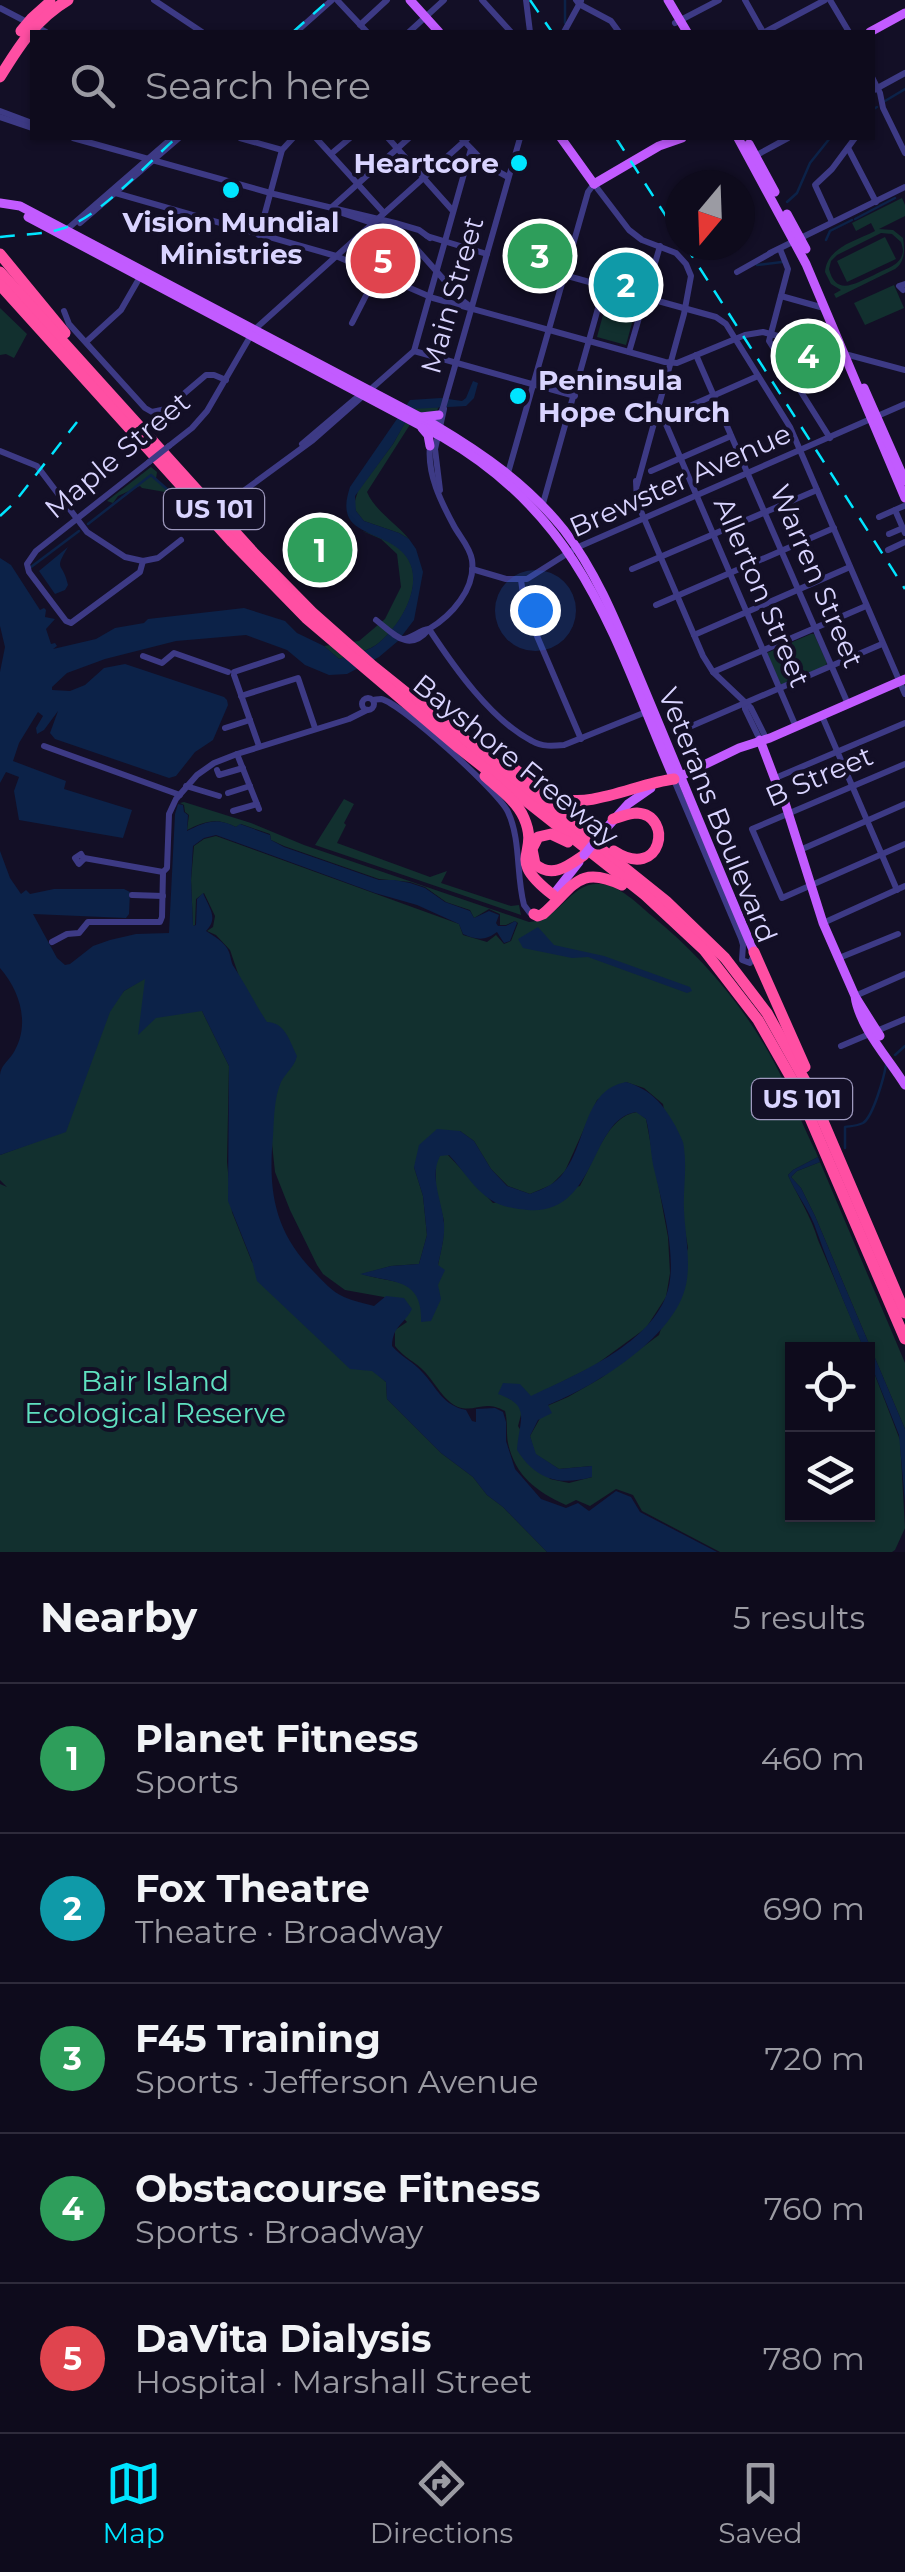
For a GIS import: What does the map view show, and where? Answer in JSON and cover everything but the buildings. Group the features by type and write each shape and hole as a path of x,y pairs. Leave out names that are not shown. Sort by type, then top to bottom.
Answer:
{"highway":[{"path":"36,27 53,0"},
{"path":"36,27 49,12 68,0"},
{"path":"0,64 30,33"},
{"path":"0,77 30,35"},
{"path":"0,257 96,370 99,388"},
{"name":"Bayshore Freeway","path":"0,272 99,388"},
{"name":"Bayshore Freeway","path":"0,285 327,631 459,748 546,815 589,856 644,895 704,950 746,1003 779,1054 807,1109 905,1339"},
{"path":"0,294 99,388"},
{"name":"Bayshore Freeway","path":"369,668 446,724 666,900 739,974 767,1013 808,1086 905,1311"},
{"path":"446,724 548,794 566,800 586,802 678,778"},
{"path":"459,748 520,810 527,830 526,868 553,895"},
{"path":"551,808 627,859 638,860 654,852 659,835 650,818 635,813 613,819"},
{"path":"551,834 589,856 548,872 535,864 532,848 538,838 551,834"},
{"path":"539,910 538,916 589,876 606,877 644,895"},
{"path":"754,952 804,1061 808,1086"}],"main road":[{"path":"410,0 437,30"},
{"path":"665,0 680,27"},
{"path":"874,30 905,14"},
{"path":"562,140 594,184 676,140"},
{"path":"742,140 798,239 847,353"},
{"path":"743,140 755,156 798,239 905,498"},
{"name":"Veterans Boulevard","path":"0,205 20,206 366,393 418,420 438,424 508,473 573,550 605,598 678,778"},
{"name":"Veterans Boulevard","path":"62,231 141,274"},
{"path":"438,424 430,418 418,420 433,447 441,442 453,443"},
{"path":"874,419 905,482"},
{"name":"Veterans Boulevard","path":"438,424 453,443 540,508"},
{"path":"496,473 508,473 510,485"},
{"name":"Veterans Boulevard","path":"573,550 754,952"},
{"path":"616,641 632,662"},
{"path":"553,895 589,856 613,819 639,794 689,776 902,680"},
{"path":"646,712 656,718"},
{"path":"765,740 838,959 878,1044 905,1086"},
{"path":"874,1033 890,1054 888,1058"}],"street":[{"path":"154,0 199,30"},
{"path":"295,30 332,0 365,30"},
{"path":"360,25 387,0"},
{"path":"411,30 444,0"},
{"path":"482,0 509,30"},
{"path":"526,0 530,30"},
{"path":"680,27 719,0"},
{"path":"745,0 763,30"},
{"path":"768,30 828,0 847,30"},
{"path":"565,29 579,1 611,21 616,30"},
{"path":"0,8 36,27"},
{"path":"905,72 875,89 905,153"},
{"path":"875,115 882,108"},
{"path":"0,114 30,125"},
{"path":"81,140 377,219 395,228 487,254"},
{"path":"62,231 117,191 174,140"},
{"path":"247,140 282,150"},
{"path":"259,235 282,150 290,140"},
{"path":"318,140 358,184 377,219"},
{"path":"331,154 348,140"},
{"path":"390,140 452,211"},
{"path":"330,208 406,140"},
{"name":"Maple Street","path":"181,540 158,558 143,562 140,572 73,623 67,622 29,572 27,563 36,551 203,416 252,333 463,140"},
{"path":"465,140 488,166 508,178"},
{"name":"Main Street","path":"472,569 469,552 442,500 429,459 519,140"},
{"path":"755,156 784,140"},
{"path":"832,222 815,185 854,140"},
{"path":"848,148 876,202"},
{"path":"234,498 313,440 414,351 471,149"},
{"path":"508,473 588,192 594,184 637,238 676,253 686,264 691,282 636,480 637,502 714,672 745,703 765,740"},
{"path":"770,253 905,187"},
{"path":"117,191 127,198 336,256 428,296 670,363 754,332 771,332 905,370"},
{"path":"80,220 81,239"},
{"path":"395,228 419,230 430,238"},
{"path":"395,228 471,307"},
{"path":"413,246 414,238 420,234"},
{"path":"737,272 798,239"},
{"path":"629,352 660,246"},
{"path":"780,250 788,269 768,341 830,438"},
{"path":"86,342 121,310 141,274"},
{"path":"352,323 377,274"},
{"path":"564,275 723,321 785,418 905,694"},
{"path":"540,508 604,287"},
{"path":"781,296 825,308"},
{"path":"64,311 70,324 152,412 166,409 206,375 226,380"},
{"path":"414,351 574,396"},
{"name":"Warren Street","path":"696,355 848,704"},
{"path":"714,395 758,376"},
{"name":"Allerton Street","path":"714,395 665,419 796,726"},
{"name":"Brewster Avenue","path":"521,580 537,575 573,550 905,404"},
{"path":"645,471 730,436"},
{"path":"0,450 37,466 93,537 125,558 143,562"},
{"path":"636,485 645,471 645,453"},
{"path":"632,569 817,490"},
{"path":"879,517 904,506"},
{"path":"889,534 904,531 895,510"},
{"path":"656,605 834,528"},
{"path":"888,550 905,542"},
{"path":"694,634 850,566"},
{"path":"376,620 414,642 446,618 466,592 472,569 521,580 525,608 581,739"},
{"path":"714,672 866,606"},
{"path":"429,630 484,702 532,741 564,745 646,712"},
{"path":"687,728 882,644"},
{"path":"143,656 162,664 174,653 232,673 282,656"},
{"path":"232,673 259,746"},
{"path":"241,696 298,678 316,728"},
{"path":"52,942 79,933 88,922 158,922 162,918 169,814 186,786 208,765 343,719 369,705 387,702 460,760 503,802 514,828 522,899 527,910 539,910 553,895"},
{"path":"822,716 882,854 901,888 824,923"},
{"path":"225,728 250,720"},
{"path":"780,782 905,723"},
{"path":"44,746 180,795"},
{"path":"233,812 258,806 237,754"},
{"name":"B Street","path":"811,885 782,898 752,830 905,764"},
{"path":"219,775 243,768"},
{"path":"186,786 219,796"},
{"path":"228,793 250,786"},
{"path":"800,850 905,804"},
{"path":"811,885 905,844"},
{"path":"84,858 163,872"},
{"path":"132,895 163,896"},
{"path":"838,959 898,934"},
{"path":"854,996 905,974"},
{"path":"878,1044 864,1040 845,1044 905,1019"}],"green space":[{"path":"902,198 905,216 879,229 893,230 903,238 904,255 895,269 836,298 834,294 841,290 831,284 825,272 831,256 875,231 871,223 856,231 852,223","holes":["881,233 892,234 903,248 896,264 847,286 836,283 829,269 837,255"]},
{"path":"885,237 896,259 847,282 837,261"},
{"path":"894,285 904,308 865,325 854,303"},
{"path":"609,293 638,301 626,345 597,337"},
{"path":"0,308 27,334 14,358 0,355"},
{"path":"439,406 431,416 418,412 367,492 409,539 364,521 354,504 358,491 393,444 413,408"},
{"path":"151,467 157,472 156,479 182,502 179,506 165,492 140,486 118,496 113,503 107,501"},
{"path":"360,530 386,540 403,552 412,568 412,593 401,618 385,638 367,650 339,659 324,646 359,641 385,619 401,587 397,554 381,539"},
{"path":"811,634 827,663 781,685 767,653"},
{"path":"344,799 354,804 337,843 430,877 447,871 441,883 511,906 519,905 521,915 315,845"},
{"path":"180,803 251,823 529,922 549,915 581,889 608,885 634,901 690,950 756,1031 816,1152 818,1157 788,1175 861,1342 785,1342 785,1522 875,1522 875,1375 900,1440 905,1528 895,1550 720,1552 642,1511 633,1495 616,1489 590,1506 576,1500 566,1505 555,1500 529,1481 516,1465 508,1443 505,1411 491,1406 464,1408 453,1404 395,1346 395,1330 407,1322 384,1297 345,1290 323,1274 275,1172 244,991 230,950 207,931 213,927 215,916 204,893 196,899 193,926 194,846 216,836 459,924 463,935 487,942 496,935 504,944 511,941 518,923 500,925 500,914 489,909 474,918 470,910 446,902 425,887 379,879 284,846 271,840 270,834 241,824 236,827 211,821 187,830 189,815","holes":["626,1082 644,1088 663,1104 688,1248 659,1335 601,1378 547,1406 530,1436 535,1454 559,1469 592,1466 592,1477 569,1483 550,1479 518,1426 522,1411 517,1402 508,1398 531,1397 594,1366 646,1328 666,1297 670,1273 668,1237 646,1119 637,1112 617,1122 602,1141 580,1186 493,1203 448,1155 440,1155 436,1162 436,1188 444,1221 443,1241 438,1285 422,1322 418,1296 412,1289 362,1274 419,1264 427,1235 423,1196 414,1167 460,1131 474,1141 491,1169 508,1186 530,1194 551,1185 565,1171 597,1100"]},
{"name":"Bair Island Ecological Reserve","path":"145,978 202,1011 229,1066 227,1162 232,1212 252,1262 386,1382 387,1399 441,1453 473,1477 547,1552 0,1552 0,1184 7,1187 0,1180 0,1155 46,1138 96,1023 124,991"},
{"path":"820,1162 905,1363 905,1429 875,1358 875,1342 868,1342 815,1216 791,1177"}],"water":[{"path":"473,381 478,383 474,398 466,406 413,409 355,496 356,511 364,521 409,539 423,572 414,620 398,641 379,657 347,674 329,675 305,665 287,650 246,635 176,641 67,673 52,690 70,691 85,685 104,668 125,664 224,697 228,705 213,740 195,752 176,776 169,778 55,739 50,733 58,711 37,734 43,716 38,712 13,761 66,781 64,789 132,810 123,838 19,820 14,791 19,777 6,772 0,783 0,672 5,647 0,626 0,558 11,565 40,610 46,610 45,617 55,619 46,629 51,644 57,646 53,649 96,639 115,628 148,619 244,608 285,621 339,659 363,651 385,637 403,614 413,574 401,551 359,528 349,518 346,506 350,487 410,400 462,401"},
{"path":"68,547 60,564 68,585 55,594 39,571"},
{"path":"178,804 183,805 188,815 187,831 211,822 236,827 240,824 270,835 271,840 284,847 379,880 425,888 445,902 470,911 474,918 489,911 499,915 498,926 517,923 510,941 504,943 497,932 485,938 473,937 463,934 459,924 417,905 216,835 193,846 193,926 197,899 203,893 212,917 206,931 225,946 267,1022 283,1029 297,1056 277,1095 272,1175 282,1225 301,1257 328,1286 347,1298 374,1306 386,1296 404,1298 412,1309 397,1329 392,1346 446,1400 466,1410 472,1421 476,1422 476,1409 495,1408 503,1412 506,1441 515,1469 541,1499 566,1508 578,1503 589,1511 616,1491 631,1497 640,1512 717,1552 547,1552 473,1477 441,1453 387,1399 386,1382 372,1371 350,1369 257,1281 228,1201 229,1066 202,1011 156,1018 138,1035 145,979 124,991 110,1012 66,1132 0,1155 0,1075 18,1044 22,1021 18,999 0,968 0,851 21,894 26,890 30,894 54,889 130,892 126,918 33,914 57,958 65,965 70,964 93,946 110,940 169,933"},
{"path":"538,927 554,945 604,956 692,991 687,993 588,957 572,958 523,948 518,939"},
{"path":"626,1082 656,1099 683,1143 686,1285 674,1313 644,1346 606,1375 548,1405 552,1413 538,1420 530,1436 536,1454 559,1469 592,1466 592,1477 559,1480 540,1474 524,1460 517,1450 519,1409 516,1403 498,1394 503,1383 520,1384 531,1396 568,1379 627,1344 657,1314 670,1283 671,1268 646,1119 636,1112 621,1118 609,1131 581,1183 568,1198 551,1208 528,1210 495,1202 479,1190 449,1155 440,1156 436,1181 444,1228 438,1265 445,1270 438,1285 441,1299 431,1321 421,1322 417,1297 404,1285 360,1274 419,1264 427,1235 423,1196 414,1167 419,1145 437,1129 460,1131 474,1141 507,1186 530,1194 561,1176 601,1095"},
{"path":"818,1157 820,1162 791,1177 815,1216 868,1342 861,1342 857,1334 811,1218 788,1175"},
{"path":"875,1358 905,1429 905,1502 899,1435 875,1375"}],"waterway":[{"path":"565,0 565,23"},
{"path":"885,101 905,89"},
{"path":"787,202 797,193 810,163 828,140"},
{"path":"855,219 895,198"},
{"path":"826,240 830,231 852,220"},
{"path":"757,265 782,262"},
{"path":"88,524 151,475 176,497"},
{"path":"31,567 79,531"},
{"path":"895,1055 905,1046"},
{"path":"845,1148 845,1127 861,1124 871,1113 886,1065"}],"railway":[{"path":"295,30 329,0"},
{"path":"530,0 551,30"},
{"path":"0,237 49,232 78,222 174,140"},
{"path":"617,140 665,215"},
{"path":"695,260 905,589"},
{"path":"0,516 77,422"}],"place":[{"name":"Heartcore","path":"519,163"},
{"name":"Vision Mundial Ministries","path":"231,190"},
{"name":"F45 Training","path":"540,256"},
{"name":"DaVita Dialysis","path":"383,261"},
{"name":"Fox Theatre","path":"626,285"},
{"name":"Obstacourse Fitness","path":"808,356"},
{"name":"Peninsula Hope Church","path":"518,396"},
{"name":"Planet Fitness","path":"320,550"}]}
